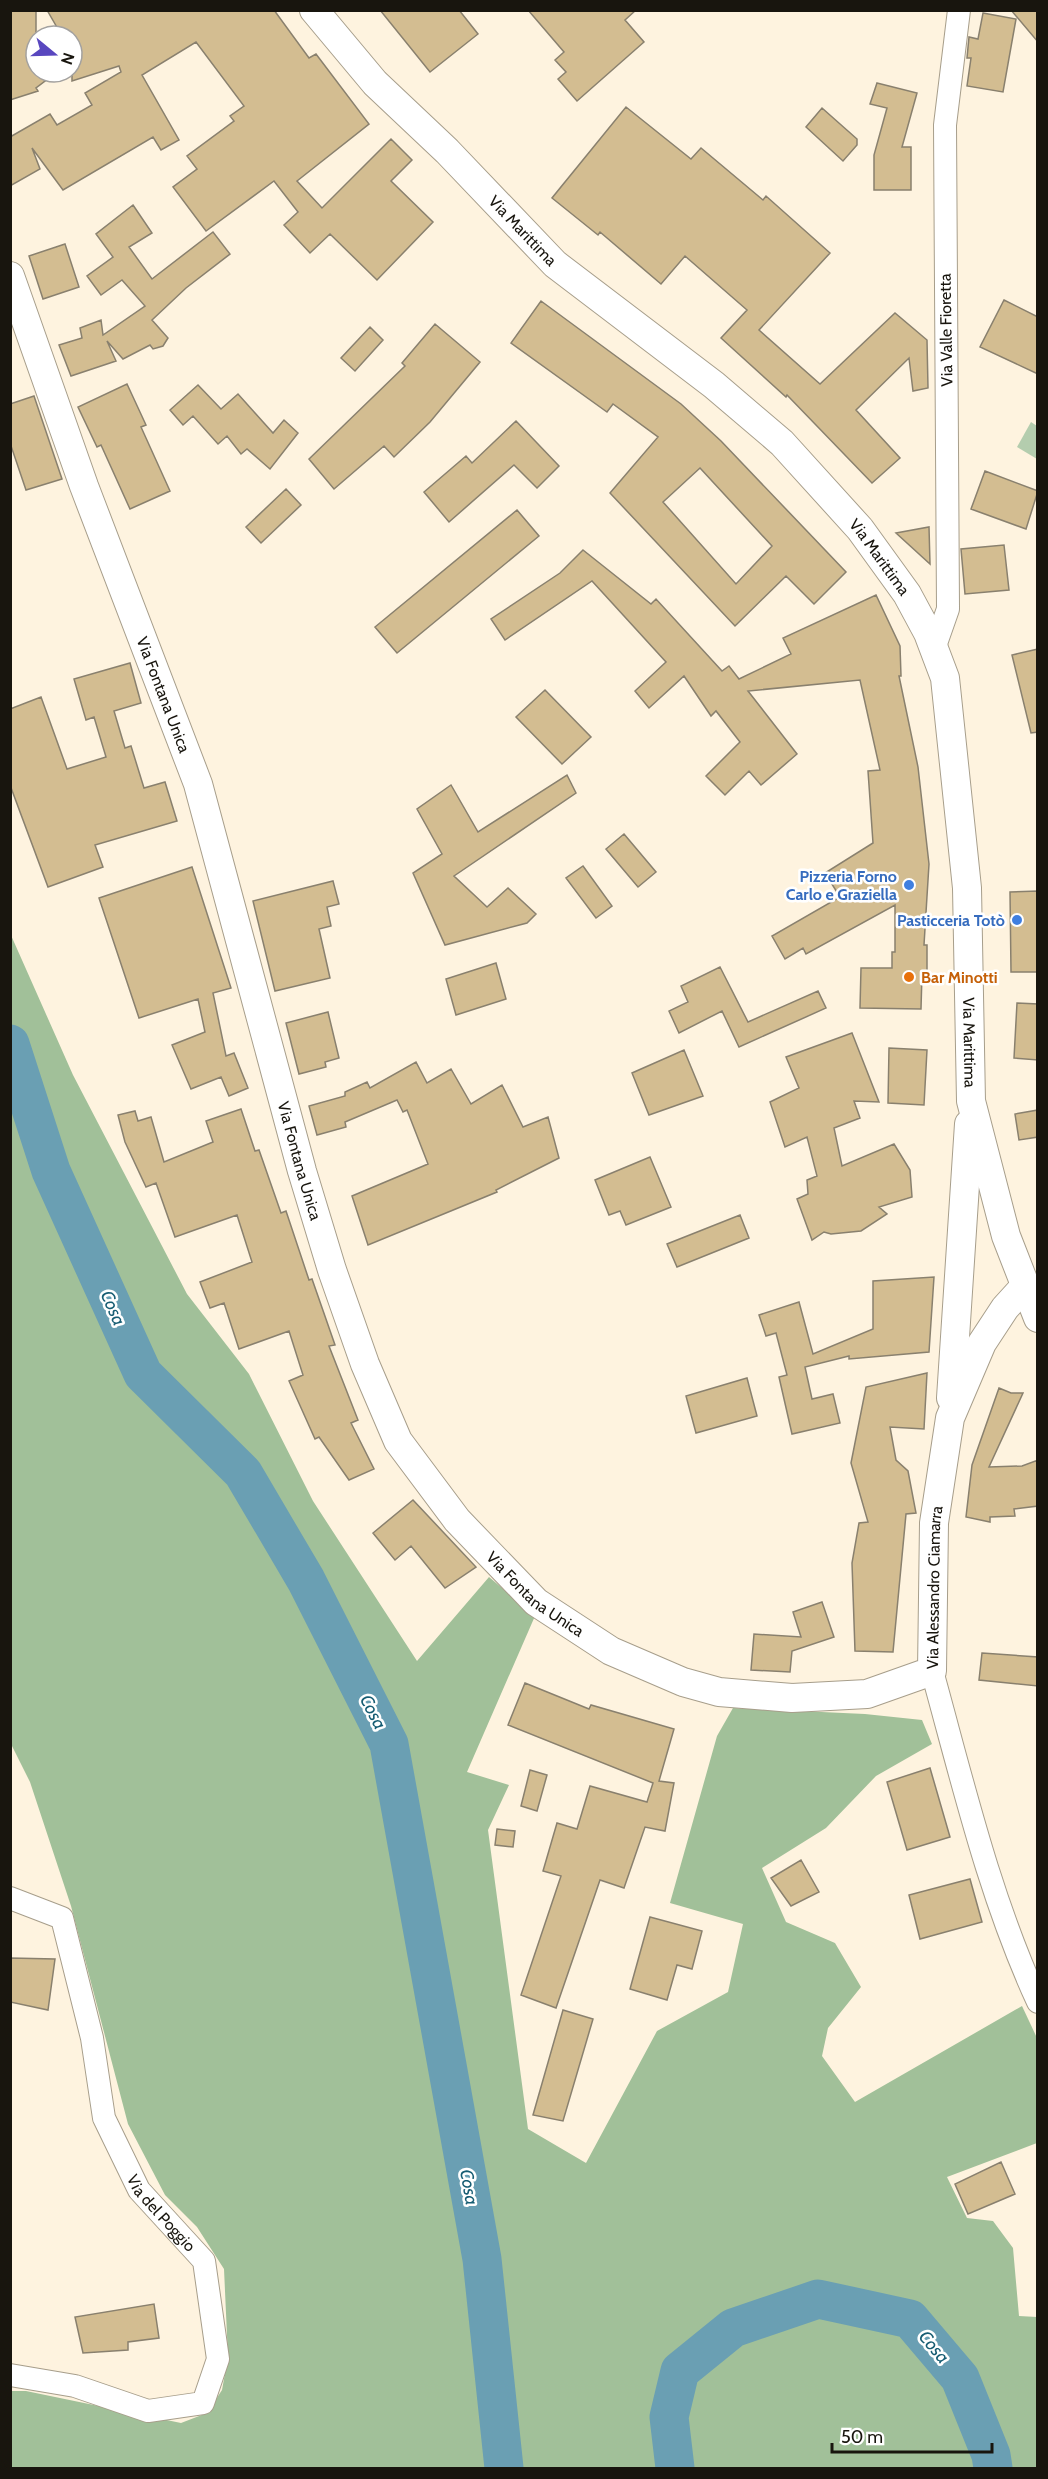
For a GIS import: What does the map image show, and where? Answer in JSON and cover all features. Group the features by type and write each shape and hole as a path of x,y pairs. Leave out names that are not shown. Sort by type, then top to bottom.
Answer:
{"main road":[{"name":"Via Marittima","path":"314,10 375,82 447,151 555,264 714,385 782,443 860,529 893,571 934,649 945,678 967,888 971,1101 1006,1236 1031,1278 1038,1318"},
{"name":"Via Fontana Unica","path":"10,276 84,486 198,784 302,1171 332,1270 365,1364 398,1441 457,1520 536,1602 611,1651 662,1674 719,1692 792,1698 867,1694 932,1671"},
{"path":"950,1418 971,1101"},
{"name":"Via Alessandro Ciamarra","path":"932,1671 934,1523 950,1418 982,1343 1005,1308 1031,1278"}],"street":[{"name":"Via Valle Fioretta","path":"934,649 948,609 945,124 959,10"},
{"name":"Via Alessandro Ciamarra","path":"932,1671 1005,1926 1038,2002"},
{"name":"Via del Poggio","path":"10,1898 62,1918 92,2038 104,2118 139,2190 204,2261 218,2359 203,2403 148,2410 75,2386 10,2375"}],"green space":[{"path":"1031,422 1037,426 1037,459 1017,447"},
{"path":"10,933 73,1075 187,1294 249,1374 313,1501 417,1661 489,1577 535,1616 467,1772 509,1785 488,1830 528,2129 586,2163 657,2031 728,1992 743,1924 670,1903 717,1736 733,1708 865,1714 922,1720 932,1744 876,1776 826,1828 762,1868 786,1922 835,1943 861,1987 828,2028 822,2056 855,2102 1022,2006 1037,2038 1037,2143 947,2177 967,2218 993,2221 1013,2248 1019,2316 1037,2317 1037,2468 11,2468 11,2391 26,2391 181,2423 207,2413 222,2390 228,2357 224,2269 197,2227 165,2195 128,2124 71,1906 30,1782 11,1744"}],"building":[{"path":"10,10 36,10 36,24 24,24 24,84 41,84 36,88 38,91 10,100"},
{"path":"47,10 274,10 309,58 316,54 369,124 297,181 322,208 391,139 412,160 391,181 433,222 377,280 330,234 310,253 284,225 298,212 274,181 206,231 173,187 197,169 187,156 234,121 230,116 244,106 196,42 142,75 179,140 161,150 153,137 63,190 32,148 40,169 10,186 10,137 50,114 57,125 92,105 85,93 121,72 119,66 84,77 84,24 55,24"},
{"path":"380,10 459,10 478,34 430,72"},
{"path":"528,10 636,10 625,20 644,42 577,101 558,79 566,72 555,60 564,52"},
{"path":"1011,10 1038,10 1038,42"},
{"path":"983,13 1016,19 1003,92 967,86 971,58 967,58 969,37 978,39"},
{"path":"877,83 917,93 902,147 911,147 911,190 874,190 874,155 887,108 870,104"},
{"path":"626,107 691,159 701,148 763,200 766,196 830,253 759,330 820,384 895,313 927,340 928,388 913,391 909,358 856,410 900,458 872,483 787,395 786,397 721,338 747,310 685,256 661,284 600,232 598,235 552,198"},
{"path":"822,108 857,139 857,145 843,161 806,127"},
{"path":"133,205 152,233 129,247 152,279 213,232 230,254 186,288 152,320 168,338 163,346 153,349 150,345 123,359 107,341 116,361 71,376 59,345 82,338 80,328 101,320 103,335 145,306 122,280 101,295 87,276 113,257 96,234"},
{"path":"65,244 79,287 43,299 29,256"},
{"path":"1004,300 1038,317 1038,374 980,347"},
{"path":"541,301 681,404 721,441 846,572 814,604 786,576 735,626 610,493 658,437 613,404 607,412 511,343","holes":["700,468 772,546 736,584 663,502"]},
{"path":"435,324 480,362 430,422 394,457 384,446 334,489 309,459 405,366 402,363"},
{"path":"370,327 383,340 355,371 341,358"},
{"path":"127,384 146,425 141,427 170,491 130,509 101,445 97,447 78,407"},
{"path":"198,385 221,409 238,394 273,433 284,420 298,433 270,469 247,449 241,454 227,436 218,444 193,416 183,425 170,410"},
{"path":"34,396 62,479 26,490 10,443 10,404"},
{"path":"516,421 559,466 537,488 514,465 449,522 424,492 466,456 472,463"},
{"path":"985,471 1038,491 1026,529 971,509"},
{"path":"286,489 301,505 261,543 246,527"},
{"path":"517,510 539,536 397,653 375,627"},
{"path":"929,527 930,564 896,533"},
{"path":"1004,545 1009,590 965,594 961,549"},
{"path":"583,550 651,604 656,599 722,671 729,666 739,679 791,654 783,638 876,595 900,646 901,676 899,676 918,767 929,864 924,945 927,945 927,974 922,974 921,1009 860,1008 861,968 892,968 892,952 895,952 895,905 806,954 803,948 785,959 772,936 840,897 825,873 873,843 868,771 880,770 860,680 748,691 797,754 761,785 749,771 725,795 706,776 740,742 716,711 711,716 684,676 649,708 635,691 666,662 592,581 505,640 491,619 560,573"},
{"path":"1038,649 1038,732 1031,733 1012,655"},
{"path":"130,663 141,703 114,711 125,748 131,746 144,788 165,782 177,821 95,845 103,867 48,887 10,785 10,709 41,697 67,769 106,757 94,717 86,720 74,679"},
{"path":"545,690 591,737 562,764 516,717"},
{"path":"567,775 576,793 454,876 487,907 508,888 536,914 527,923 445,945 413,873 442,854 417,809 451,785 478,832"},
{"path":"624,834 656,872 638,887 606,849"},
{"path":"583,866 612,906 596,918 566,878"},
{"path":"192,867 231,988 213,993 226,1056 234,1053 248,1088 229,1096 221,1077 191,1089 172,1045 205,1032 198,999 139,1018 99,898"},
{"path":"333,881 339,904 327,907 331,926 319,929 330,978 275,991 253,901"},
{"path":"1038,891 1038,972 1011,972 1010,892"},
{"path":"496,963 506,999 456,1015 446,979"},
{"path":"720,967 748,1022 818,991 826,1008 739,1047 722,1011 679,1033 669,1011 688,1002 681,986"},
{"path":"1017,1003 1038,1004 1038,1060 1014,1058"},
{"path":"328,1012 339,1058 325,1062 326,1067 299,1074 286,1023"},
{"path":"852,1033 879,1102 854,1101 860,1118 834,1128 842,1166 894,1144 910,1170 912,1197 879,1207 887,1214 861,1231 831,1234 824,1232 812,1240 797,1199 808,1194 807,1180 817,1176 807,1137 785,1147 770,1102 799,1088 786,1057"},
{"path":"889,1048 927,1050 924,1105 888,1103"},
{"path":"684,1050 703,1096 649,1115 632,1073"},
{"path":"416,1062 427,1083 451,1069 471,1104 502,1085 523,1127 548,1117 559,1158 496,1190 497,1192 368,1245 352,1196 428,1164 407,1110 403,1112 397,1100 345,1122 346,1127 317,1135 309,1106 345,1096 345,1092 367,1082 370,1088"},
{"path":"241,1109 255,1151 259,1150 281,1213 286,1211 309,1280 312,1279 335,1345 329,1346 358,1420 351,1423 374,1469 349,1480 319,1437 315,1439 289,1381 303,1375 289,1331 239,1349 224,1303 210,1308 200,1282 252,1262 237,1215 175,1237 156,1183 146,1187 125,1142 118,1115 135,1111 138,1121 151,1117 164,1162 213,1142 206,1121"},
{"path":"1038,1110 1038,1137 1019,1140 1015,1114"},
{"path":"650,1157 671,1207 626,1225 620,1211 609,1215 595,1180"},
{"path":"740,1215 749,1238 677,1267 667,1244"},
{"path":"934,1277 929,1352 849,1359 849,1356 805,1367 812,1399 833,1394 840,1423 792,1434 779,1377 787,1375 776,1333 766,1336 759,1315 799,1302 813,1354 873,1329 873,1281"},
{"path":"927,1373 924,1429 890,1427 896,1460 908,1471 916,1513 906,1514 893,1652 855,1651 852,1563 859,1523 868,1522 851,1463 866,1387"},
{"path":"747,1378 757,1416 696,1433 686,1396"},
{"path":"999,1388 1011,1393 1023,1393 989,1467 1022,1466 1038,1460 1038,1506 1014,1509 1015,1516 990,1517 990,1522 966,1517 972,1465"},
{"path":"413,1500 476,1567 445,1588 411,1546 395,1560 373,1533"},
{"path":"822,1602 834,1637 792,1651 790,1672 751,1670 754,1634 801,1637 793,1612"},
{"path":"982,1653 1038,1657 1038,1686 979,1680"},
{"path":"525,1683 589,1709 591,1705 674,1729 659,1781 674,1783 665,1831 645,1827 624,1888 600,1880 556,2008 521,1995 561,1876 543,1871 557,1823 577,1829 590,1786 647,1802 653,1783 508,1725"},
{"path":"930,1768 950,1837 907,1850 887,1782"},
{"path":"530,1770 547,1775 537,1811 521,1806"},
{"path":"497,1829 515,1831 513,1847 495,1845"},
{"path":"801,1860 819,1892 791,1906 771,1878"},
{"path":"970,1879 982,1922 920,1939 909,1895"},
{"path":"650,1917 702,1931 692,1969 677,1965 667,2000 630,1989"},
{"path":"10,1958 55,1959 48,2010 10,2002"},
{"path":"563,2010 593,2019 563,2121 533,2115"},
{"path":"1001,2162 1015,2194 968,2214 955,2184"},
{"path":"154,2304 159,2338 128,2342 128,2350 83,2353 75,2317"}],"waterway":[{"name":"Cosa","path":"10,1044 51,1171 143,1374 243,1473 306,1580 389,1744 482,2259 504,2468"},
{"name":"Cosa","path":"675,2468 669,2417 680,2371 733,2328 818,2299 910,2319 960,2378 991,2455 993,2468"}],"place":[{"name":"Pizzeria Forno Carlo e Graziella","path":"909,885"},
{"name":"Pasticceria Totò","path":"1017,920"},
{"name":"Bar Minotti","path":"909,977"}]}
